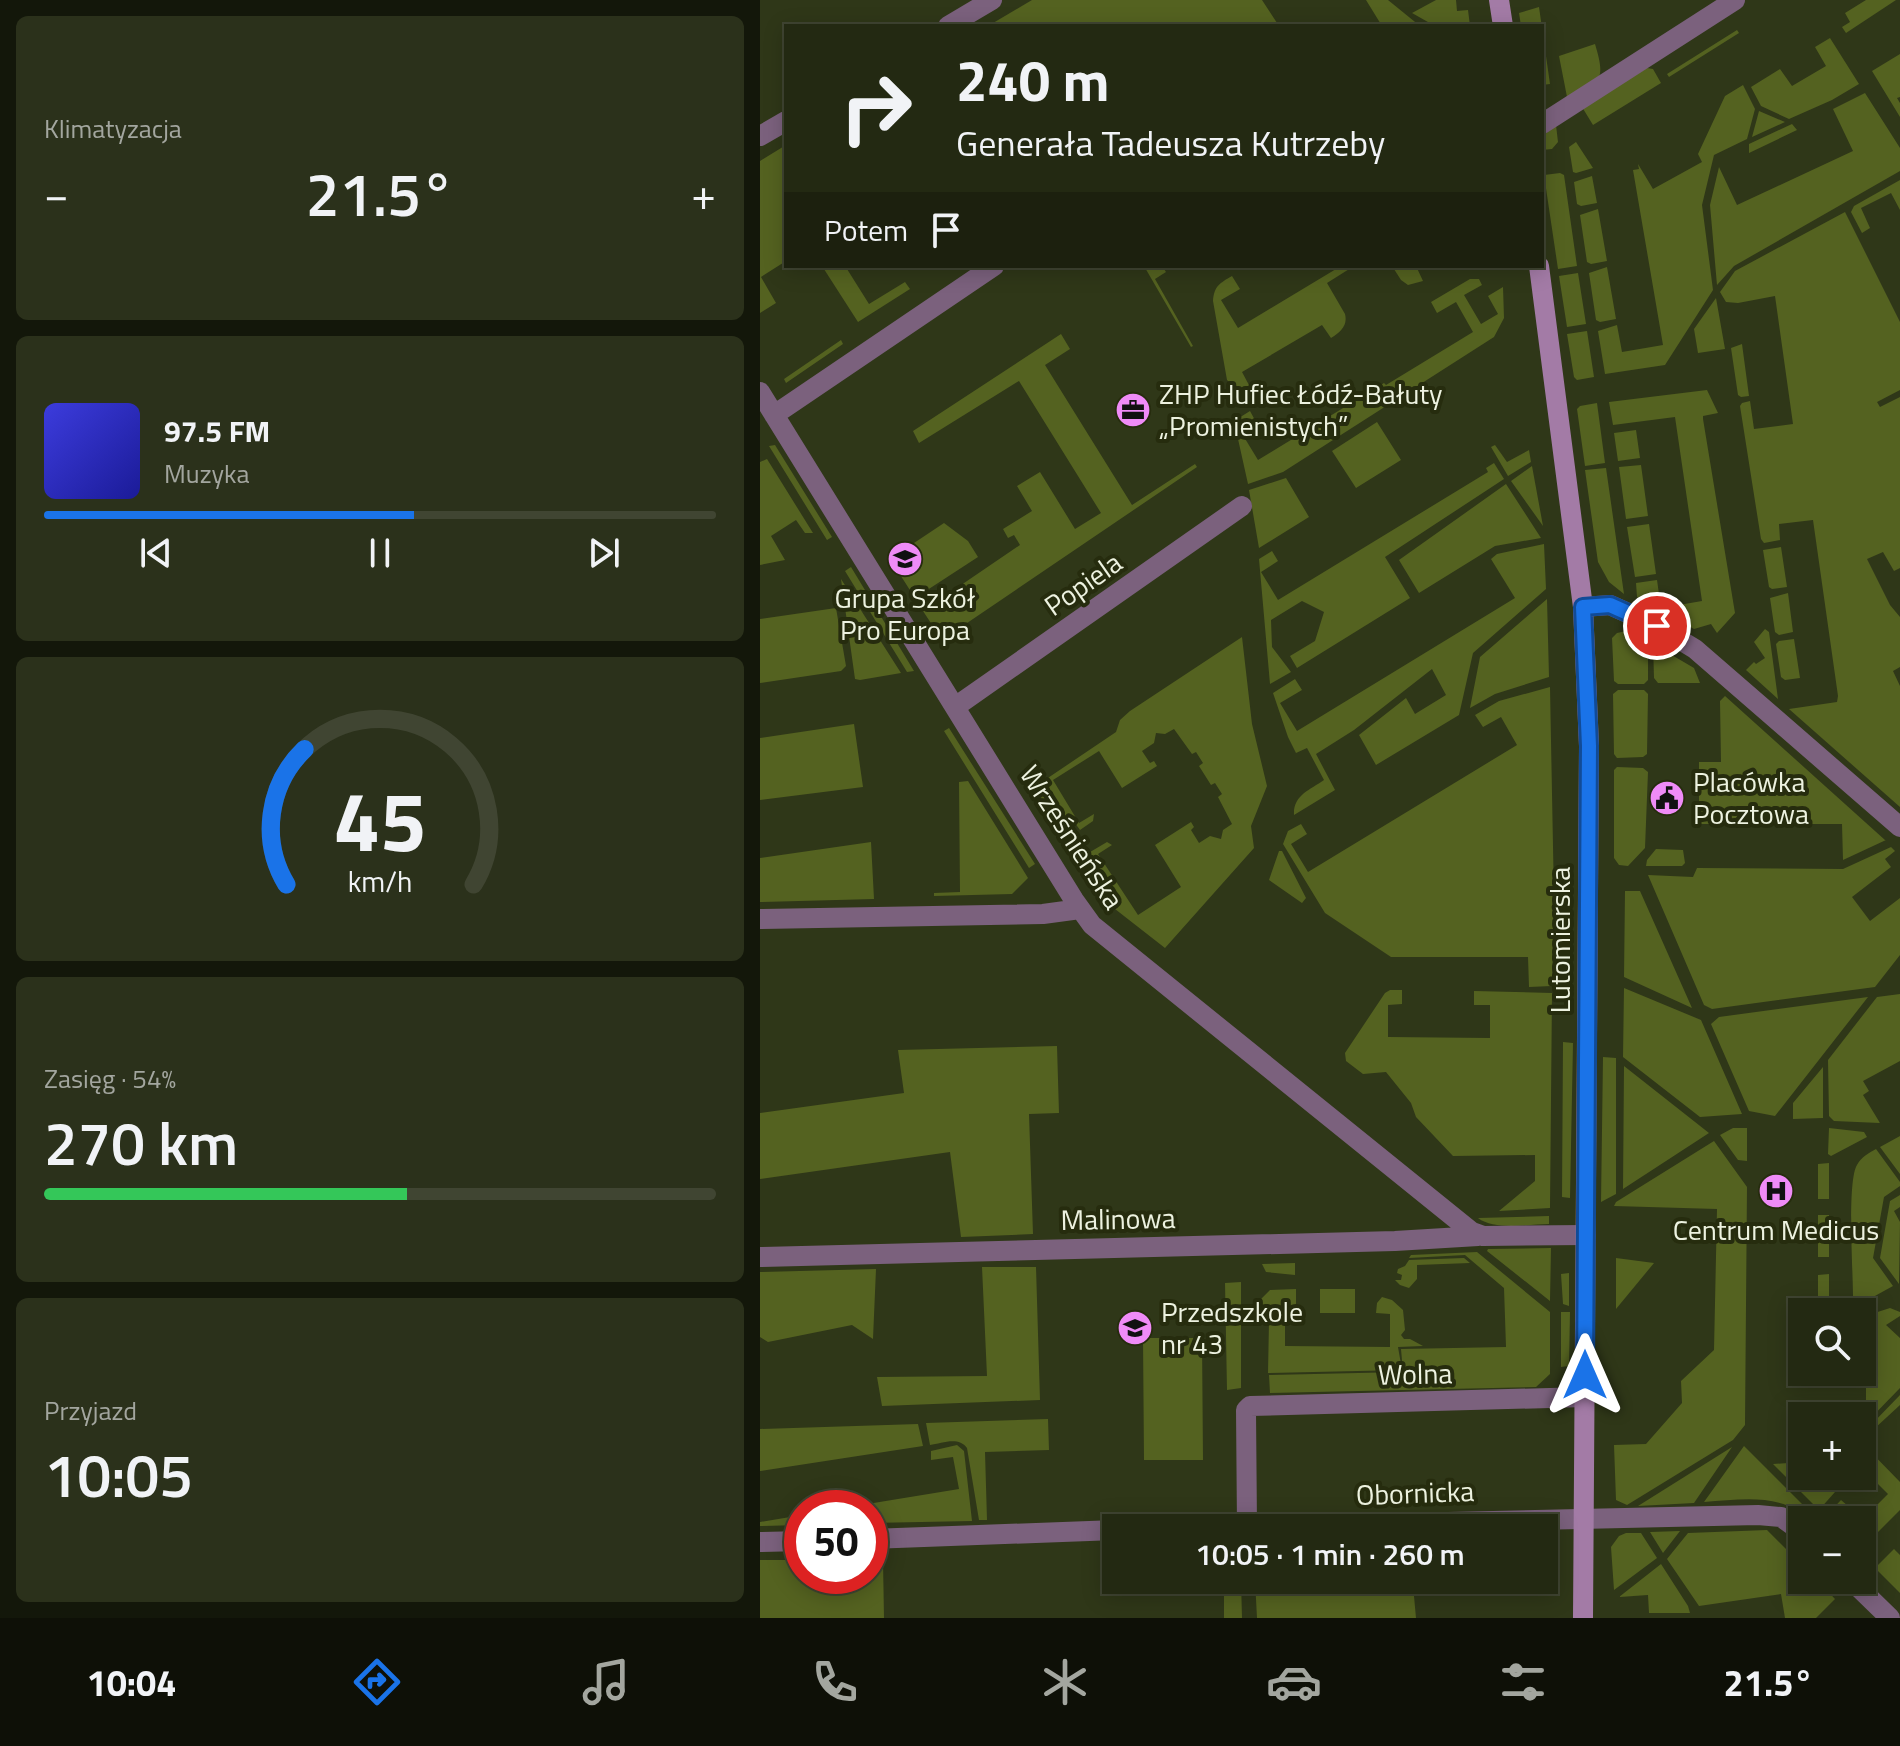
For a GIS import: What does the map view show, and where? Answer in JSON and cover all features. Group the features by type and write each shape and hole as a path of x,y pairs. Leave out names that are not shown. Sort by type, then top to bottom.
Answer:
{"main road":[{"path":"1499,0 1503,24"},
{"name":"Lutomierska","path":"1539,268 1583,607 1589,746 1583,1618"}],"street":[{"path":"951,24 992,0"},
{"path":"1544,123 1735,0"},
{"path":"760,136 784,122"},
{"path":"774,415 991,268"},
{"name":"Wrześnieńska","path":"760,392 1080,909 1104,935 1478,1236"},
{"name":"Popiela","path":"955,707 1242,506"},
{"path":"1583,607 1610,605 1657,626 1695,649 1900,827"},
{"path":"760,919 1043,914 1080,909"},
{"path":"1478,1236 1586,1235"},
{"name":"Malinowa","path":"760,1257 1395,1241 1478,1236"},
{"name":"Wolna","path":"1247,1514 1247,1407 1585,1397"},
{"name":"Obornicka","path":"1558,1520 1758,1515 1781,1517 1788,1522"},
{"path":"888,1538 1102,1531"},
{"path":"760,1542 784,1541"},
{"path":"1865,1594 1890,1618"}],"green space":[{"path":"1032,0 1262,0 1278,24 991,24"},
{"path":"1366,0 1388,0 1418,24 1381,24"},
{"path":"1436,0 1456,0 1457,11 1468,10 1470,24 1431,24 1412,13"},
{"path":"1866,0 1896,0 1846,33 1842,27 1850,22 1845,13"},
{"path":"1539,7 1542,24 1521,24 1519,13"},
{"path":"1737,30 1739,33 1669,77 1667,74"},
{"path":"1830,38 1859,84 1789,119 1761,106 1751,87 1780,69 1792,86 1826,66 1815,47"},
{"path":"1544,42 1550,84 1544,85"},
{"path":"1595,44 1600,67 1598,80 1568,102 1559,56"},
{"path":"1900,54 1900,97 1897,98 1900,117 1872,71"},
{"path":"1647,68 1653,69 1661,83 1593,125 1582,107"},
{"path":"1743,85 1755,109 1747,139 1714,155 1702,205 1713,290 1665,365 1605,374 1598,331 1617,325 1622,352 1663,345 1633,170 1639,169 1638,164 1653,189 1702,162 1698,154 1725,96"},
{"path":"1865,93 1900,148 1900,171 1734,266 1717,285 1710,205 1719,167 1737,205 1853,151 1833,109"},
{"path":"1759,111 1785,122 1752,137"},
{"path":"1792,124 1797,130 1749,153 1749,144"},
{"path":"1556,125 1558,142 1552,149 1544,150 1545,134"},
{"path":"1576,142 1593,168 1573,172 1569,147"},
{"path":"784,146 784,262 761,277 776,303 760,313 760,161"},
{"path":"1544,175 1564,175 1577,266 1558,269"},
{"path":"1592,176 1597,203 1581,206 1577,204 1574,182"},
{"path":"1900,180 1900,210 1891,193 1861,208 1870,228 1862,233 1851,212 1854,206"},
{"path":"1598,209 1607,261 1591,264 1587,262 1580,215"},
{"path":"1845,212 1900,322 1900,390 1877,402 1880,407 1900,397 1900,568 1894,571 1883,552 1867,559 1890,605 1900,617 1900,667 1893,671 1900,686 1900,807 1789,709 1837,702 1838,696 1813,520 1779,524 1780,540 1764,543 1761,539 1740,406 1750,401 1754,429 1793,424 1775,296 1738,303 1726,302 1720,292 1735,271"},
{"path":"1607,267 1616,319 1600,322 1596,320 1589,273"},
{"path":"823,268 848,268 869,304 905,282 910,289 858,322"},
{"path":"1145,268 1163,268 1166,272 1155,279 1191,347"},
{"path":"1338,268 1351,268 1327,283 1345,314 1340,331 1331,338 1322,325 1242,372 1250,387 1244,389 1227,380 1213,301 1218,286 1232,276 1240,289 1221,300 1238,328"},
{"path":"1393,268 1417,268 1423,281 1408,285"},
{"path":"1578,273 1586,324 1567,327 1559,276"},
{"path":"1470,279 1479,279 1482,285 1464,295 1481,324 1498,314 1488,296 1503,287 1504,318 1494,337 1283,472 1248,484 1234,421 1250,411 1256,422 1241,432 1258,460 1384,383 1386,385 1473,332 1456,302 1437,313 1431,302"},
{"path":"1716,298 1725,349 1698,353 1694,329"},
{"path":"1587,331 1594,377 1577,380 1567,334"},
{"path":"1061,334 1070,349 1045,365 1132,505 1195,464 1197,467 942,640 923,611 1020,545 1014,535 1008,538 1003,529 1032,511 1017,486 1040,472 1075,529 1101,513 1019,381 919,443 913,431"},
{"path":"841,340 843,344 786,383 784,379"},
{"path":"1742,344 1749,396 1741,397 1738,395 1731,348"},
{"path":"1707,390 1718,413 1703,416 1703,419 1735,613 1717,633 1711,624 1694,629 1637,597 1636,583 1657,580 1661,608 1702,601 1675,417 1613,425 1609,402"},
{"path":"1597,403 1605,463 1585,466 1577,409"},
{"path":"1377,422 1401,460 1356,488 1332,451"},
{"path":"1636,430 1640,458 1618,461 1614,433"},
{"path":"775,445 832,537 827,540 769,446"},
{"path":"1495,445 1507,462 1529,450 1531,462 1508,476 1491,447"},
{"path":"767,459 813,533 805,533 796,520 771,536 785,560 760,565 760,462"},
{"path":"1494,463 1504,479 1385,557 1410,598 1297,668 1290,656 1315,641 1324,612 1302,601 1271,620 1272,647 1291,672 1270,684 1259,559 1272,551 1278,561 1261,572 1278,600 1488,472 1486,468"},
{"path":"1641,465 1648,516 1626,519 1619,467"},
{"path":"1532,466 1543,526 1511,481"},
{"path":"1606,468 1624,594 1609,582 1598,562 1585,470"},
{"path":"1286,478 1309,517 1259,548 1249,490"},
{"path":"1506,484 1541,538 1495,546 1419,593 1399,560"},
{"path":"944,523 968,541 978,557 915,598 890,559"},
{"path":"1649,524 1656,574 1635,577 1627,527"},
{"path":"1544,544 1546,589 1473,653 1459,715 1376,765 1359,735 1406,698 1415,714 1446,695 1432,669 1354,730 1316,754 1335,790 1294,815 1299,798 1324,780 1307,748 1296,753 1273,693 1295,679 1302,690 1280,703 1297,731 1515,598 1491,559 1497,554"},
{"path":"1781,547 1787,587 1772,589 1769,587 1763,550"},
{"path":"851,567 914,671 907,672 845,571"},
{"path":"841,579 901,673 855,679"},
{"path":"1788,593 1793,632 1779,635 1775,632 1770,598"},
{"path":"1547,599 1549,677 1495,694 1470,708 1480,657"},
{"path":"836,608 846,666 841,671 760,683 760,619"},
{"path":"1765,629 1769,632 1778,699 1746,670 1754,662 1756,664 1765,658 1754,642"},
{"path":"1626,631 1648,642 1648,680 1644,684 1618,684 1614,681 1612,638"},
{"path":"1242,637 1252,724 1267,786 1251,826 1254,848 1165,948 1115,909 1080,858 1107,842 1112,845 1098,854 1138,915 1181,887 1155,845 1191,822 1194,827 1191,830 1199,843 1210,836 1221,839 1223,830 1232,824 1218,797 1222,794 1215,783 1211,785 1199,766 1203,763 1196,752 1192,754 1174,729 1165,734 1156,733 1154,743 1142,751 1150,763 1154,761 1157,766 1122,788 1099,751 1053,780 1079,823 1094,814 1093,821 1080,830 1072,819 1060,826 1033,788 1116,732 1120,720 1130,711"},
{"path":"1794,639 1800,678 1785,680 1781,677 1776,644"},
{"path":"1653,644 1694,668 1700,683 1658,683 1654,678"},
{"path":"1550,687 1554,899 1552,986 1529,987 1528,957 1391,957 1325,913 1283,844 1288,831 1301,824 1307,834 1291,844 1308,872 1517,745 1501,717 1483,727 1475,715 1499,701"},
{"path":"1618,690 1644,690 1648,694 1647,754 1643,757 1617,758 1614,754 1613,694"},
{"path":"1725,696 1886,840 1843,860 1842,824 1699,824 1699,762 1721,762 1720,701"},
{"path":"854,724 863,787 760,800 760,738"},
{"path":"949,728 1035,864 1029,868 944,731"},
{"path":"1617,767 1643,768 1648,772 1645,848 1628,866 1619,865 1614,858 1614,770"},
{"path":"968,781 1028,878 1012,894 934,896 934,893 960,892 959,782"},
{"path":"871,842 874,899 760,902 760,858"},
{"path":"1891,847 1895,851 1885,859 1891,867 1852,897 1870,921 1900,898 1900,955 1875,987 1712,1009 1704,1005 1648,875 1693,877 1697,868 1843,869"},
{"path":"1656,849 1683,850 1685,863 1682,866 1646,866"},
{"path":"1279,851 1282,851 1306,898 1302,903 1269,880"},
{"path":"1625,891 1640,891 1692,1008 1624,977"},
{"path":"1624,988 1701,1020 1742,1114 1700,1117 1623,1057"},
{"path":"1390,990 1402,990 1402,1004 1388,1005 1388,1037 1490,1038 1490,1005 1474,1005 1474,991 1552,993 1550,1208 1499,1211 1535,1181 1535,1155 1453,1156 1416,1117 1411,1103 1386,1072 1363,1074 1346,1061 1345,1053"},
{"path":"1900,994 1900,1061 1863,1081 1869,1091 1863,1095 1880,1123 1834,1121 1829,1116 1828,1060 1877,997"},
{"path":"1868,997 1775,1116 1749,1111 1711,1024 1719,1017"},
{"path":"1563,1042 1573,1043 1570,1198 1562,1197"},
{"path":"1057,1046 1059,1113 1029,1114 1033,1234 961,1237 950,1152 760,1179 760,1113 904,1093 898,1050"},
{"path":"1603,1057 1616,1058 1616,1194 1601,1202"},
{"path":"1624,1066 1709,1133 1623,1189"},
{"path":"1823,1067 1823,1118 1793,1119 1793,1103"},
{"path":"1733,1128 1747,1128 1747,1161 1738,1160 1720,1135"},
{"path":"1829,1128 1864,1132 1867,1137 1831,1156 1828,1154"},
{"path":"1900,1136 1900,1174 1880,1147"},
{"path":"1714,1141 1747,1187 1745,1425 1733,1440 1627,1505 1616,1500 1614,1445 1646,1444 1682,1403 1681,1381 1714,1350 1717,1209 1614,1206"},
{"path":"1876,1149 1900,1182 1900,1186 1884,1197 1873,1258 1893,1286 1871,1298 1855,1298 1852,1189 1854,1174 1865,1156"},
{"path":"1829,1163 1829,1199 1818,1199 1818,1164"},
{"path":"1900,1195 1900,1207 1894,1211 1900,1222 1899,1284 1880,1258 1890,1201"},
{"path":"1818,1215 1829,1215 1829,1257 1818,1257"},
{"path":"1549,1216 1549,1224 1512,1226 1493,1224 1478,1218"},
{"path":"1551,1248 1550,1301 1487,1251 1488,1249"},
{"path":"1477,1252 1550,1312 1550,1374 1536,1387 1270,1393 1269,1375 1403,1372 1401,1349 1506,1347 1504,1288 1465,1255 1409,1258 1411,1255"},
{"path":"1464,1258 1470,1263 1417,1265 1417,1279 1409,1288 1395,1280 1401,1280 1398,1269 1409,1260"},
{"path":"1616,1258 1654,1263 1616,1309"},
{"path":"1295,1263 1295,1275 1266,1272 1262,1264"},
{"path":"982,1267 1036,1267 1040,1400 882,1406 877,1377 987,1376"},
{"path":"876,1269 873,1339 852,1325 768,1342 760,1337 760,1272"},
{"path":"1569,1273 1569,1306 1563,1304 1561,1274"},
{"path":"1829,1274 1829,1298 1818,1298 1818,1275"},
{"path":"1241,1282 1241,1388 1227,1390 1225,1283"},
{"path":"1296,1289 1296,1313 1285,1313 1285,1346 1390,1347 1390,1314 1376,1313 1377,1303 1382,1297 1392,1300 1403,1310 1405,1330 1401,1335 1404,1339 1423,1346 1398,1347 1402,1370 1268,1373 1269,1321 1254,1320 1255,1305 1270,1290"},
{"path":"1320,1289 1355,1289 1355,1313 1320,1313"},
{"path":"1890,1308 1900,1312 1900,1316 1886,1325 1900,1338 1900,1388 1876,1413 1876,1402 1866,1402 1866,1386 1876,1386 1876,1312"},
{"path":"1561,1312 1570,1312 1569,1366 1561,1367"},
{"path":"1143,1338 1202,1338 1203,1460 1144,1460"},
{"path":"1900,1395 1900,1405 1876,1427 1876,1420"},
{"path":"1048,1419 1049,1450 985,1452 987,1520 979,1520 967,1448 955,1441 930,1445 926,1423"},
{"path":"918,1424 923,1446 760,1471 760,1429"},
{"path":"957,1445 964,1451 972,1521 888,1523 888,1501 959,1489 953,1457 931,1460 931,1451"},
{"path":"1744,1446 1804,1506 1753,1499 1704,1502"},
{"path":"1732,1447 1694,1503 1638,1506"},
{"path":"1876,1457 1900,1482 1900,1510 1876,1534 1876,1506 1888,1494 1876,1482"},
{"path":"1788,1463 1788,1479 1773,1464"},
{"path":"1799,1490 1835,1492 1823,1506 1815,1506"},
{"path":"784,1518 784,1525 760,1526 760,1522"},
{"path":"1767,1530 1788,1551 1788,1594 1830,1594 1835,1599 1816,1618 1785,1618 1781,1594 1699,1606 1667,1559 1688,1533"},
{"path":"1680,1531 1663,1553 1650,1532"},
{"path":"1641,1533 1657,1558 1614,1590 1611,1547 1619,1536"},
{"path":"1894,1549 1900,1555 1900,1593 1877,1570 1877,1566"},
{"path":"760,1560 784,1560 784,1594 884,1594 884,1618 760,1618"},
{"path":"1661,1564 1690,1613 1649,1613 1648,1595 1619,1597"},
{"path":"1224,1594 1241,1594 1242,1618 1224,1618"},
{"path":"1256,1594 1414,1594 1416,1618 1257,1618"}],"place":[{"name":"ZHP Hufiec Łódź-Bałuty „Promienistych”","path":"1133,410"},
{"name":"Grupa Szkół Pro Europa","path":"905,559"},
{"name":"Placówka Pocztowa","path":"1667,798"},
{"name":"Centrum Medicus","path":"1776,1191"},
{"name":"Przedszkole nr 43","path":"1135,1328"}],"route":[{"path":"1585,1375 1589,746 1583,607 1610,605 1657,626"}]}
